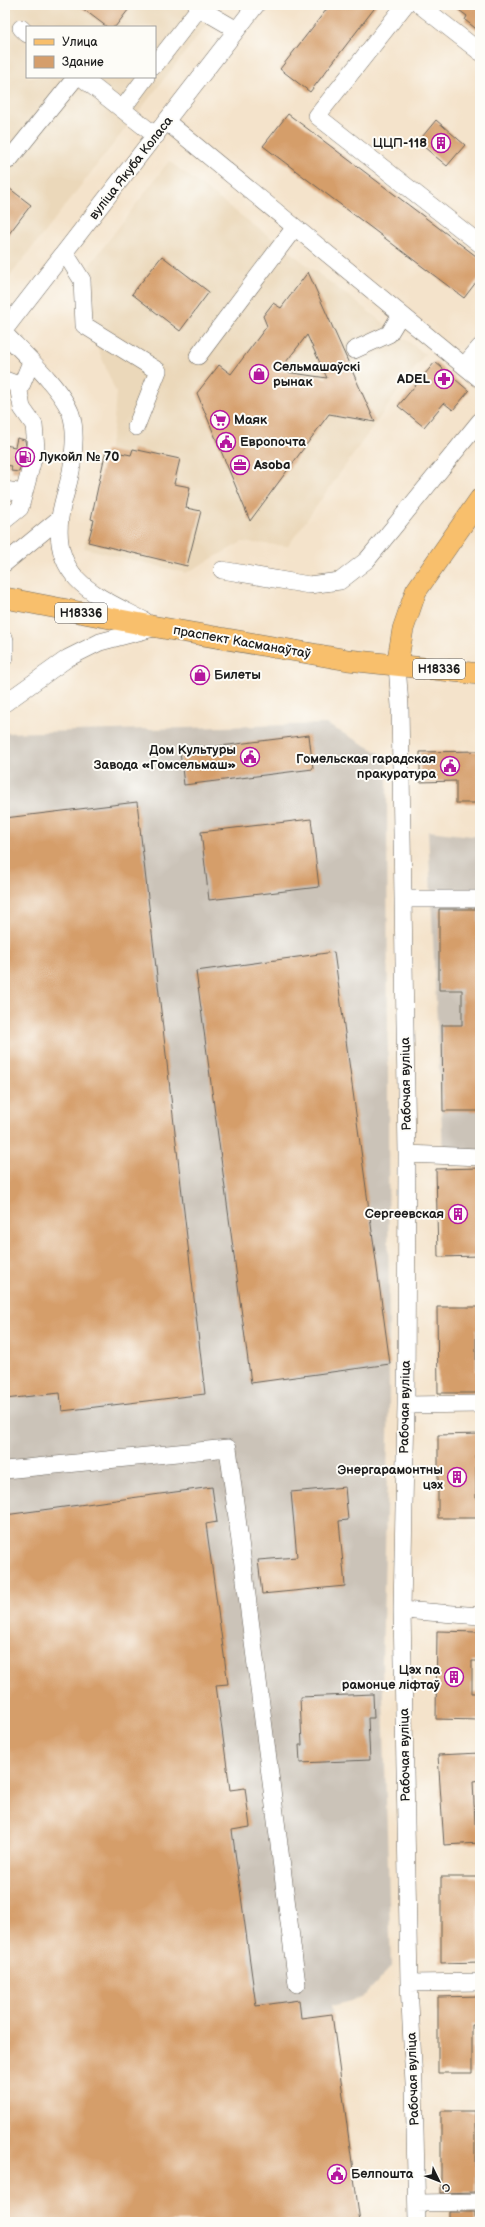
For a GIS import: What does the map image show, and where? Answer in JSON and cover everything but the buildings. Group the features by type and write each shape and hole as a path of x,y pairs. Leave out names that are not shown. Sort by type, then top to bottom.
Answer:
{"main road":[{"path":"397,665 403,629 416,591 480,499"},
{"name":"праспект Касманаўтаў","path":"5,598 250,644 348,660 480,674"}],"street":[{"name":"вуліца Якуба Коласа","path":"5,329 167,122 256,5"},
{"path":"405,5 317,116 480,244"},
{"path":"420,5 480,52"},
{"path":"156,64 196,12 206,12 237,30"},
{"path":"9,160 75,78"},
{"path":"82,78 156,136"},
{"path":"122,108 145,78"},
{"path":"167,122 480,379"},
{"path":"198,356 295,227"},
{"path":"65,253 82,280 84,325 158,371 136,427"},
{"path":"354,350 389,334 401,314"},
{"path":"5,334 55,389 70,413 74,433 74,448 70,478 60,518 59,549 70,572 93,593 157,627"},
{"path":"464,366 480,347"},
{"path":"5,520 20,508 36,448 34,425 22,408 19,391 31,362"},
{"path":"5,380 21,386"},
{"path":"222,570 309,585 340,581 366,560 480,421"},
{"path":"5,490 23,493"},
{"path":"5,563 60,518"},
{"path":"5,703 68,658 100,642 157,627"},
{"path":"5,640 5,657"},
{"name":"Рабочая вуліца","path":"397,665 400,706 407,1154 406,1405 402,1610 409,1983 414,2084 417,2222"},
{"path":"403,899 480,899"},
{"path":"407,1154 480,1157"},
{"path":"406,1405 480,1404"},
{"path":"5,1470 228,1448 297,1984"},
{"path":"402,1610 480,1616"},
{"path":"409,1983 480,1982"},
{"path":"417,2203 480,2202"}],"shaded area":[{"path":"5,5 222,5 7,280 5,279"},
{"name":"Сельмашаўскі рынак","path":"169,161 425,354 288,546 242,542 186,573 84,548 113,431 116,393 91,331 89,266"},
{"path":"326,724 387,757 389,1401 382,1662 391,1967 365,1995 348,2002 331,2006 360,2222 5,2222 5,733"},
{"path":"428,831 480,837 480,1152 443,1150"}],"place":[{"name":"ЦЦП-118","path":"441,143"},
{"name":"Сельмашаўскі рынак","path":"259,374"},
{"name":"ADEL","path":"444,379"},
{"name":"Маяк","path":"220,420"},
{"name":"Европочта","path":"226,442"},
{"name":"Лукойл № 70","path":"25,457"},
{"name":"Asoba","path":"240,465"},
{"name":"Билеты","path":"200,675"},
{"name":"Дом Культуры Завода «Гомсельмаш»","path":"250,757"},
{"name":"Гомельская гарадская пракуратура","path":"450,766"},
{"name":"Сергеевская","path":"458,1214"},
{"name":"Энергарамонтны цэх","path":"457,1477"},
{"name":"Цэх па рамонце ліфтаў","path":"454,1677"},
{"name":"Белпошта","path":"337,2174"}]}
